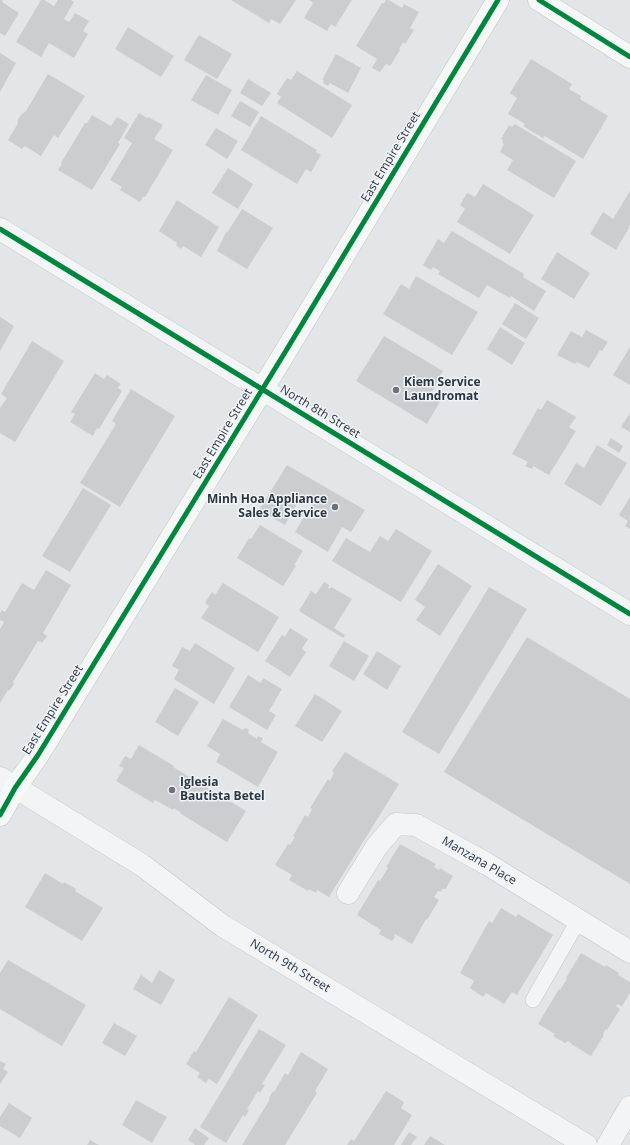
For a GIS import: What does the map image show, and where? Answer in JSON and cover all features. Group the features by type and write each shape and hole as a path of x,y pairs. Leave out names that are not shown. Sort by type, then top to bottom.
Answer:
{"street":[{"name":"East Empire Street","path":"0,815 8,783 38,755 498,0"},
{"path":"540,0 630,57"},
{"name":"North 8th Street","path":"0,229 630,614"},
{"name":"North 9th Street","path":"8,783 142,865 223,926 586,1145"},
{"name":"Manzana Place","path":"348,893 377,846 396,824 416,825 487,864 630,952"},
{"path":"608,1145 630,1106"}],"lane":[{"path":"533,1000 578,921"}],"building":[{"path":"0,0 3,0 2,2 19,13 5,36 0,33"},
{"path":"41,0 44,0 54,6 58,0 71,0 74,2 64,19 69,22 75,13 89,21 83,31 88,34 74,58 49,43 41,57 16,42"},
{"path":"231,0 296,0 280,24 271,19 269,23"},
{"path":"309,0 352,0 335,27 331,24 327,31 304,18 313,3"},
{"path":"389,0 402,8 404,4 419,12 410,28 414,30 405,44 403,42 390,66 386,64 380,72 372,68 377,59 356,46 382,3"},
{"path":"128,27 174,56 161,77 115,49"},
{"path":"199,35 232,54 217,79 184,60"},
{"path":"0,53 16,63 0,92"},
{"path":"336,54 361,68 348,93 330,83 328,86 323,83 324,80 322,80"},
{"path":"531,59 572,84 569,89 581,96 580,99 608,116 583,159 545,136 543,138 523,126 525,124 508,114 517,98 510,93"},
{"path":"297,71 352,105 332,138 277,103 281,97 277,94 287,78 291,80"},
{"path":"48,74 85,96 58,138 54,135 41,156 25,146 22,149 8,140 17,125 18,119 26,111"},
{"path":"206,75 232,90 218,115 191,100"},
{"path":"248,79 271,93 262,106 240,93"},
{"path":"240,101 259,112 250,127 231,116"},
{"path":"139,113 163,125 154,139 173,150 145,197 143,197 140,202 120,190 122,187 110,180 132,143 124,138"},
{"path":"92,115 111,126 117,117 129,124 118,143 120,144 92,190 58,170 85,123 87,123"},
{"path":"261,116 317,150 316,152 321,155 311,172 306,169 297,184 241,150"},
{"path":"515,124 576,161 554,198 507,170 513,160 500,152 504,144 502,143 503,140 501,139 509,125 512,127"},
{"path":"216,128 238,141 227,159 205,145"},
{"path":"228,168 253,184 238,209 212,193"},
{"path":"483,184 534,215 510,254 457,222 465,209 460,205 467,193 475,197"},
{"path":"630,191 630,225 616,250 590,234 603,212 613,219"},
{"path":"177,200 219,227 201,257 183,246 181,249 176,245 177,243 159,231"},
{"path":"242,209 273,228 247,269 217,251 226,232 227,233"},
{"path":"452,231 524,274 523,277 546,291 534,311 511,296 510,298 487,285 479,298 438,274 440,271 433,267 431,270 423,265 438,239 444,243"},
{"path":"557,252 590,273 574,299 541,279"},
{"path":"416,276 478,312 452,355 383,314 401,284 409,289"},
{"path":"515,303 539,318 526,339 502,324"},
{"path":"0,317 14,326 0,351"},
{"path":"500,327 525,343 512,365 487,349"},
{"path":"586,330 608,342 602,351 600,350 589,368 577,362 575,364 557,355 571,331 582,337"},
{"path":"384,336 443,371 431,393 441,400 427,424 356,381"},
{"path":"32,341 64,361 15,442 0,433 0,408 7,398 1,394"},
{"path":"630,347 630,385 613,375"},
{"path":"95,373 104,379 107,375 121,384 118,388 122,391 99,429 97,428 93,436 70,422 75,414 71,412"},
{"path":"131,389 175,416 120,507 80,483 116,424 112,421"},
{"path":"547,400 576,417 569,427 576,431 549,475 533,466 532,469 525,466 528,462 512,454 538,408 541,410"},
{"path":"630,413 630,432 621,427"},
{"path":"611,438 623,446 619,453 607,445"},
{"path":"597,445 627,463 601,506 564,484 576,463 584,468"},
{"name":"Minh Hoa Appliance Sales & Service","path":"287,465 365,510 351,532 342,527 328,552 295,532 313,502 309,499 306,504 299,500 285,525 259,510"},
{"path":"83,488 111,505 70,572 42,556"},
{"path":"630,497 630,529 625,526 628,521 619,515"},
{"path":"260,525 303,551 294,565 296,566 283,586 237,558 249,538 251,539"},
{"path":"396,529 432,551 401,602 332,561 346,538 370,552 380,536 388,541"},
{"path":"438,564 472,586 440,636 416,620 425,607 415,600"},
{"path":"46,570 71,585 43,633 47,636 42,643 38,641 13,682 14,684 9,691 8,690 0,703 0,629 4,622 0,620 0,613 2,610 5,612 22,583 34,590"},
{"path":"324,582 329,585 328,588 330,589 331,587 352,599 334,628 345,635 343,638 299,611 311,591 316,594"},
{"path":"223,583 279,617 258,652 201,618 209,606 205,603 212,592 215,595"},
{"path":"489,587 527,609 439,754 402,732"},
{"path":"290,628 308,639 302,649 306,652 290,677 265,661 282,635 285,637"},
{"path":"527,637 630,699 630,884 444,772"},
{"path":"344,641 369,656 354,681 329,666"},
{"path":"195,643 235,668 214,704 174,679 179,670 172,666 182,647 190,651"},
{"path":"377,651 401,666 387,690 363,674"},
{"path":"248,675 261,683 263,678 282,689 269,711 276,715 267,730 229,707"},
{"path":"175,688 199,702 178,736 155,722"},
{"path":"315,694 342,711 322,742 295,726"},
{"path":"223,719 243,730 245,728 249,730 248,733 257,739 258,736 263,738 261,742 278,752 258,787 216,762 220,754 207,746"},
{"name":"Iglesia Bautista Betel","path":"139,745 246,811 227,842 181,814 174,808 173,810 155,800 153,803 116,781 124,768 119,766 125,756 131,759"},
{"path":"345,752 399,784 329,897 317,890 316,893 309,889 308,891 289,880 292,875 275,865 288,844 290,845 295,837 293,836 305,815 308,817 312,809 310,808 328,779 330,781 334,773 332,771"},
{"path":"400,844 436,864 434,867 439,870 440,868 453,876 445,890 443,888 441,892 438,891 434,897 439,900 412,944 395,934 392,941 379,934 381,930 357,915 378,880 380,881 388,868 386,867"},
{"path":"45,873 63,884 64,882 76,889 75,891 103,908 82,941 25,907"},
{"path":"501,908 516,917 518,914 553,935 517,995 512,992 504,1004 486,993 483,997 470,988 474,981 460,973 489,921 492,923"},
{"path":"581,953 605,967 606,965 619,973 618,975 630,982 630,993 622,1006 617,1004 616,1006 620,1009 607,1030 606,1029 591,1056 568,1041 565,1043 553,1036 555,1034 538,1024 559,989 560,990 567,979 566,978"},
{"path":"8,960 86,1005 62,1046 0,1009 0,973"},
{"path":"159,970 175,980 161,1005 133,989 141,975 152,983"},
{"path":"229,997 258,1015 217,1084 209,1079 206,1083 197,1077 200,1073 186,1064 194,1051 196,1052"},
{"path":"114,1023 137,1036 125,1056 102,1043"},
{"path":"259,1029 286,1045 262,1084 265,1085 260,1093 258,1091 247,1109 249,1110 245,1117 243,1115 226,1143 200,1127"},
{"path":"301,1052 328,1069 315,1091 317,1093 285,1145 242,1145 270,1099 269,1098 273,1091 274,1092 285,1073 288,1075"},
{"path":"0,1061 6,1064 3,1069 8,1072 0,1084"},
{"path":"386,1091 404,1102 401,1108 412,1115 394,1145 347,1145 351,1139 354,1141"},
{"path":"136,1100 167,1117 152,1143 122,1125"},
{"path":"9,1103 32,1118 20,1138 0,1126 0,1117"},
{"path":"195,1128 209,1138 204,1145 195,1145 188,1140"},
{"path":"409,1132 417,1137 411,1145 401,1145"},
{"path":"430,1136 445,1145 424,1145"},
{"path":"90,1140 99,1145 87,1145"}],"cycle path":[{"path":"0,815 15,788 38,755 284,354 498,0"},
{"path":"539,0 630,57"},
{"path":"0,229 630,614"}],"place":[{"name":"Kiem Service Laundromat","path":"396,390"},
{"name":"Minh Hoa Appliance Sales & Service","path":"335,507"},
{"name":"Iglesia Bautista Betel","path":"172,790"}]}
